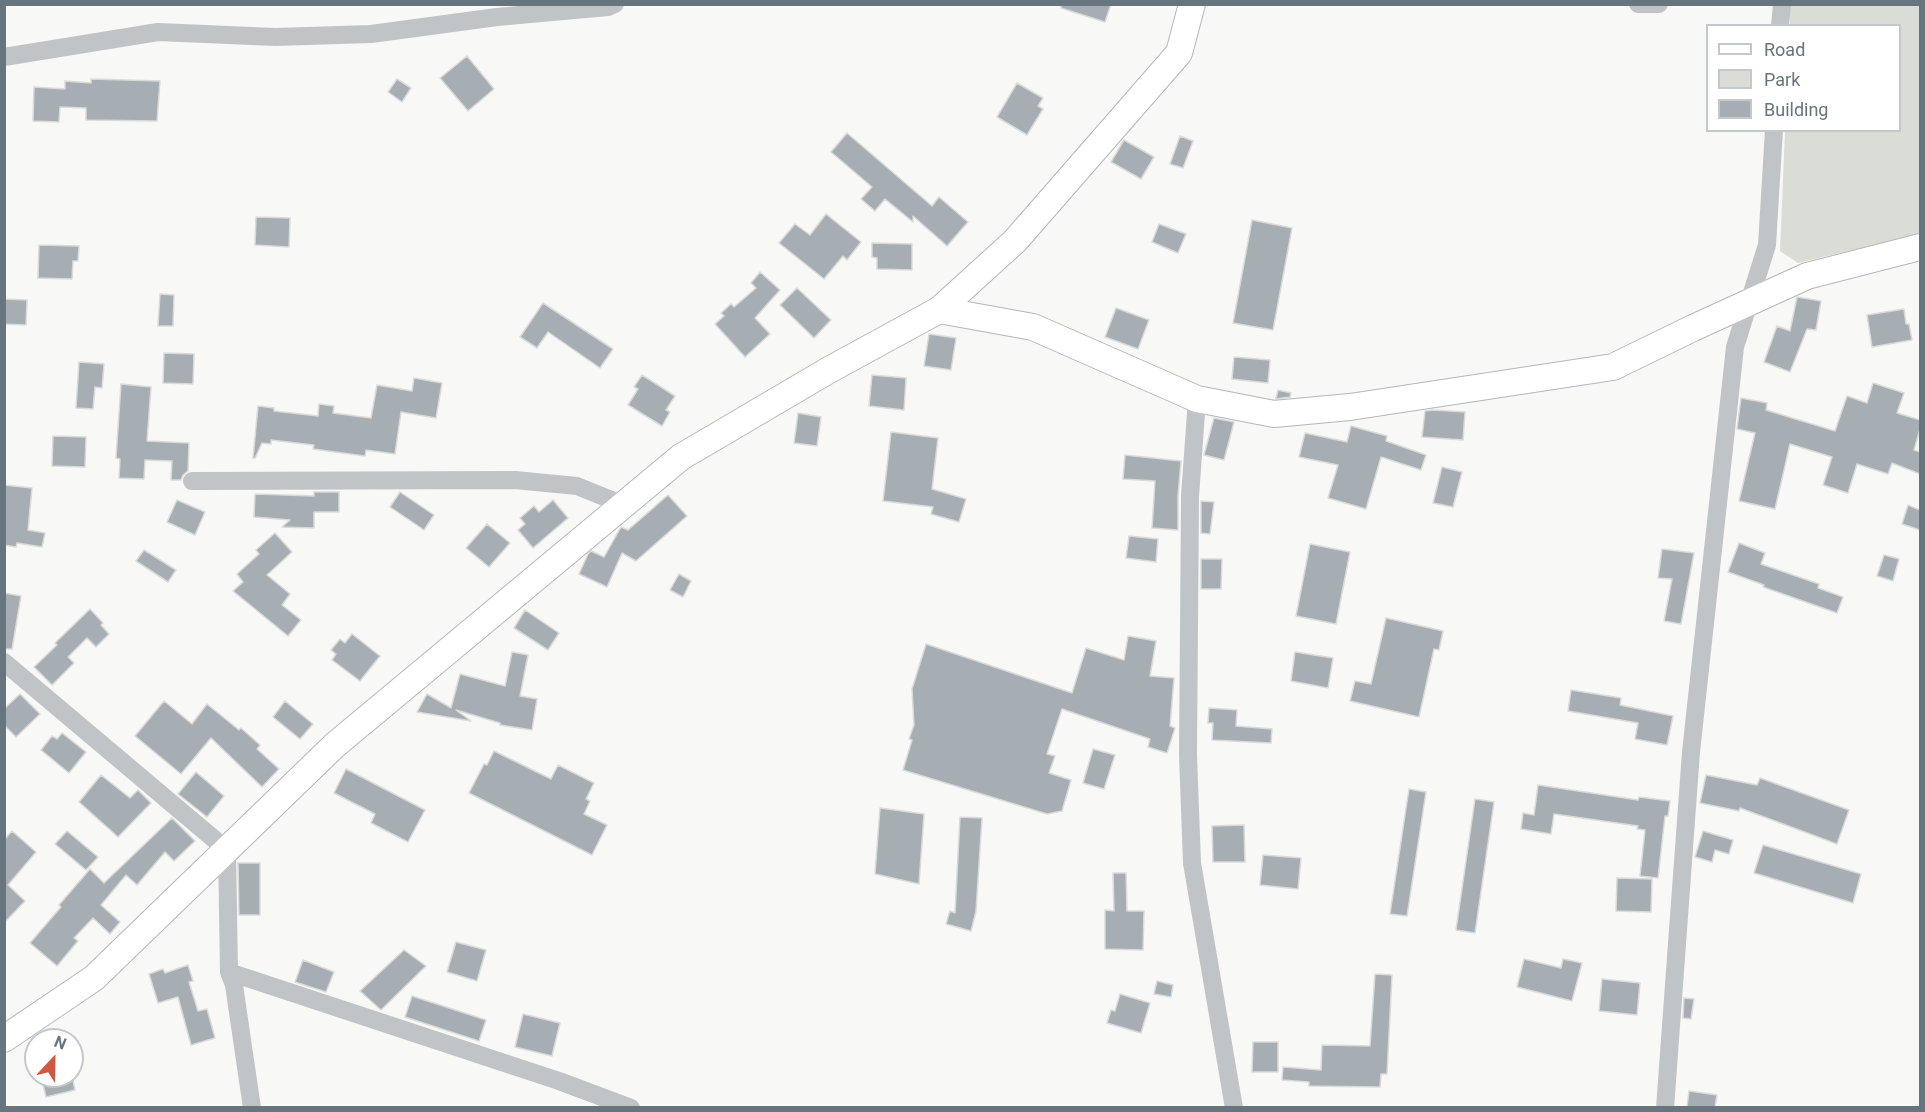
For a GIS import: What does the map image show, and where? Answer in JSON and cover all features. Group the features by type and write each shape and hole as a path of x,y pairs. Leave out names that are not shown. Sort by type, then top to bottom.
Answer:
{"street":[{"path":"4,57 158,32 275,37 371,34 497,17 608,7 615,4"},
{"path":"4,1039 94,978 335,744 681,457 829,369 939,310 1015,241 1179,53 1192,4"},
{"path":"1638,4 1659,4"},
{"path":"1780,24 1782,4"},
{"path":"1665,1107 1692,740 1736,347 1767,245 1774,132"},
{"path":"939,310 1033,327 1197,399 1274,414 1350,407 1613,367 1807,276 1920,247"},
{"path":"1197,399 1189,519 1188,755 1192,863 1234,1107"},
{"path":"192,481 515,480 577,486 624,505"},
{"path":"4,662 227,850 229,972 234,985 252,1107"},
{"path":"229,972 631,1107"}],"green space":[{"path":"1790,5 1920,5 1920,234 1798,263 1780,251 1785,132 1901,132 1901,24 1790,24"}],"building":[{"path":"1061,4 1111,4 1105,22 1061,8"},
{"path":"467,56 494,89 468,111 440,78"},
{"path":"91,79 160,81 157,121 86,120 86,108 60,107 59,122 33,121 34,87 65,89 65,81 91,83"},
{"path":"397,79 411,88 402,102 388,92"},
{"path":"1017,83 1043,98 1038,106 1043,109 1027,135 997,117"},
{"path":"847,133 932,206 939,197 968,222 947,246 913,216 913,222 885,199 875,211 861,199 872,187 831,152"},
{"path":"1180,136 1193,141 1183,168 1170,164"},
{"path":"1124,140 1154,157 1141,179 1111,162"},
{"path":"826,214 861,242 847,260 843,256 824,279 779,243 795,224 810,235"},
{"path":"256,217 290,218 289,247 255,245"},
{"path":"1252,220 1292,228 1273,330 1233,323"},
{"path":"1159,224 1186,234 1178,253 1152,242"},
{"path":"872,243 912,244 912,270 877,269 877,258 872,257"},
{"path":"39,245 79,246 78,261 73,261 72,279 38,278"},
{"path":"760,272 780,290 755,318 770,334 745,357 715,324 724,316 721,313 731,304 734,307 756,288 751,283"},
{"path":"797,288 831,320 814,338 780,305"},
{"path":"160,294 174,295 173,326 158,326"},
{"path":"1797,297 1821,301 1816,330 1807,329 1790,372 1764,362 1777,326 1790,331"},
{"path":"4,299 27,300 26,325 4,324"},
{"path":"543,303 613,349 600,368 548,332 537,348 520,337"},
{"path":"1116,308 1149,320 1138,349 1105,337"},
{"path":"1904,309 1906,324 1909,324 1912,340 1872,347 1867,315"},
{"path":"929,334 956,338 951,370 924,366"},
{"path":"164,353 194,354 193,384 163,383"},
{"path":"1234,357 1270,360 1268,383 1232,379"},
{"path":"79,362 104,364 102,388 95,387 93,409 76,408"},
{"path":"642,375 675,396 666,410 670,412 662,426 628,405 638,389 634,387"},
{"path":"872,375 906,378 904,410 869,406"},
{"path":"414,378 442,383 436,418 401,412 395,454 366,450 365,456 313,449 314,445 271,440 271,444 262,443 253,458 258,406 274,408 274,411 318,416 319,404 334,406 333,413 371,418 377,385 412,391"},
{"path":"1873,383 1904,393 1897,413 1920,420 1914,450 1920,452 1920,474 1892,463 1888,474 1857,464 1848,493 1823,485 1832,457 1790,444 1775,509 1739,501 1755,433 1737,429 1741,398 1767,403 1766,410 1835,431 1847,396 1867,403"},
{"path":"121,384 151,387 147,441 189,443 188,471 181,480 171,480 172,461 145,460 144,479 119,478 120,459 116,458"},
{"path":"1278,390 1291,393 1290,397 1276,399"},
{"path":"1425,411 1465,412 1463,440 1422,437"},
{"path":"798,413 821,417 817,446 794,443"},
{"path":"1214,418 1234,422 1224,460 1204,455"},
{"path":"1351,426 1387,436 1386,441 1426,455 1421,470 1381,457 1366,509 1328,498 1338,465 1299,457 1305,433 1347,442"},
{"path":"891,432 938,438 932,489 966,499 959,522 931,514 933,507 883,501"},
{"path":"53,436 86,437 85,467 52,466"},
{"path":"1125,455 1181,461 1178,530 1152,528 1155,481 1123,479"},
{"path":"1442,467 1462,472 1453,507 1433,503"},
{"path":"4,485 32,488 28,530 45,533 42,547 17,543 16,547 4,545"},
{"path":"314,492 339,492 339,512 314,512 314,528 282,527 290,520 254,517 255,494 314,496"},
{"path":"400,492 434,515 424,530 390,507"},
{"path":"668,495 687,516 636,561 622,553 607,587 579,574 591,551 604,557 621,527 628,530"},
{"path":"177,500 205,512 195,535 167,522"},
{"path":"553,500 568,518 533,548 518,530 525,524 520,518 534,506 539,512"},
{"path":"1201,501 1214,502 1210,534 1201,533"},
{"path":"1908,505 1920,510 1920,530 1902,524"},
{"path":"487,524 510,543 489,567 466,548"},
{"path":"275,533 292,552 267,575 290,594 282,605 301,620 288,636 233,591 243,582 237,574 259,554 256,550"},
{"path":"1129,536 1158,539 1156,562 1126,558"},
{"path":"1739,543 1765,553 1761,564 1819,584 1818,588 1843,597 1837,613 1728,572"},
{"path":"1310,544 1350,552 1336,624 1296,616"},
{"path":"1662,549 1694,553 1681,624 1664,621 1672,579 1658,578"},
{"path":"144,550 176,570 168,582 136,561"},
{"path":"1884,555 1899,559 1893,581 1877,576"},
{"path":"1201,559 1222,559 1221,589 1201,589"},
{"path":"679,574 691,581 683,597 670,590"},
{"path":"4,593 21,596 12,649 4,649"},
{"path":"90,609 103,623 101,625 109,634 96,647 87,638 68,657 74,663 52,685 34,667"},
{"path":"525,610 559,633 548,650 514,628"},
{"path":"1386,618 1443,631 1439,650 1434,649 1419,717 1350,701 1355,681 1371,684"},
{"path":"352,634 380,656 360,681 332,660 336,654 331,650 340,639 345,643"},
{"path":"1128,636 1156,641 1150,676 1174,678 1170,726 1175,728 1167,753 1148,747 1150,739 1062,709 1047,754 1055,756 1049,773 1071,780 1062,811 1047,814 903,770 914,725 912,689 926,644 1072,693 1086,648 1124,660"},
{"path":"512,652 528,655 520,696 537,699 532,730 500,725 500,723 456,710 471,721 417,712 427,694 451,708 460,674 505,686"},
{"path":"1295,652 1333,658 1328,688 1291,681"},
{"path":"1571,690 1621,698 1620,705 1673,716 1667,745 1635,739 1638,723 1568,711"},
{"path":"20,694 40,714 16,737 4,725 4,709"},
{"path":"164,701 192,724 207,704 239,730 241,728 260,745 257,749 279,769 262,787 211,738 181,774 135,736"},
{"path":"285,701 313,724 300,739 273,717"},
{"path":"1209,708 1237,710 1236,726 1272,729 1271,743 1212,740 1213,723 1208,723"},
{"path":"62,733 86,752 69,773 41,750 52,736 57,739"},
{"path":"1093,749 1115,755 1104,789 1083,783"},
{"path":"494,751 551,779 558,765 594,783 586,799 590,801 584,814 607,825 592,855 469,793 484,764 487,765"},
{"path":"346,769 425,810 408,842 371,823 375,814 334,793"},
{"path":"196,772 224,796 207,817 178,794"},
{"path":"101,775 130,798 138,790 151,803 118,837 79,802"},
{"path":"1706,775 1757,785 1760,778 1849,810 1837,844 1740,808 1739,811 1700,803"},
{"path":"1538,785 1638,800 1639,797 1670,801 1668,816 1665,816 1658,878 1640,876 1645,830 1637,829 1638,826 1554,814 1551,834 1521,829 1523,813 1534,815"},
{"path":"1409,789 1426,792 1407,916 1390,914"},
{"path":"1475,799 1494,802 1475,933 1456,930"},
{"path":"880,808 924,814 919,884 875,874"},
{"path":"960,817 982,818 976,911 971,931 946,924 950,911 955,913"},
{"path":"172,818 195,841 174,861 165,852 137,885 126,875 101,905 120,922 110,934 93,918 74,938 78,941 57,966 30,943 90,869 104,883"},
{"path":"1244,825 1245,862 1213,862 1212,826"},
{"path":"12,831 36,852 8,885 25,901 4,923 4,840"},
{"path":"67,831 98,857 86,870 55,844"},
{"path":"1703,831 1733,840 1729,854 1715,850 1712,862 1695,857"},
{"path":"1763,845 1861,874 1853,903 1754,873"},
{"path":"1263,855 1301,858 1298,889 1260,885"},
{"path":"238,863 260,863 260,915 239,915"},
{"path":"1113,873 1126,873 1127,911 1144,911 1143,950 1105,949 1105,910 1114,911"},
{"path":"1617,878 1652,879 1651,912 1616,911"},
{"path":"456,942 486,950 477,981 447,972"},
{"path":"404,950 426,966 381,1010 360,991"},
{"path":"1524,959 1561,968 1563,959 1582,963 1572,1001 1517,987"},
{"path":"303,960 334,972 326,992 295,982"},
{"path":"188,965 193,981 189,982 198,1011 207,1009 215,1038 191,1045 178,997 158,1003 149,974 163,969 165,973"},
{"path":"1375,974 1392,975 1387,1074 1381,1074 1380,1087 1309,1086 1309,1082 1282,1080 1283,1067 1321,1070 1322,1045 1370,1046"},
{"path":"1602,979 1640,983 1637,1015 1599,1011"},
{"path":"1157,981 1173,985 1171,997 1154,994"},
{"path":"1120,994 1150,1003 1141,1033 1107,1023 1111,1010 1115,1011"},
{"path":"412,996 486,1020 479,1041 405,1017"},
{"path":"1684,998 1694,999 1691,1019 1683,1018"},
{"path":"523,1014 560,1023 552,1056 515,1047"},
{"path":"1253,1042 1278,1042 1278,1072 1252,1072"},
{"path":"44,1088 75,1088 75,1090 46,1097"},
{"path":"1689,1091 1717,1095 1715,1107 1687,1107"}]}
